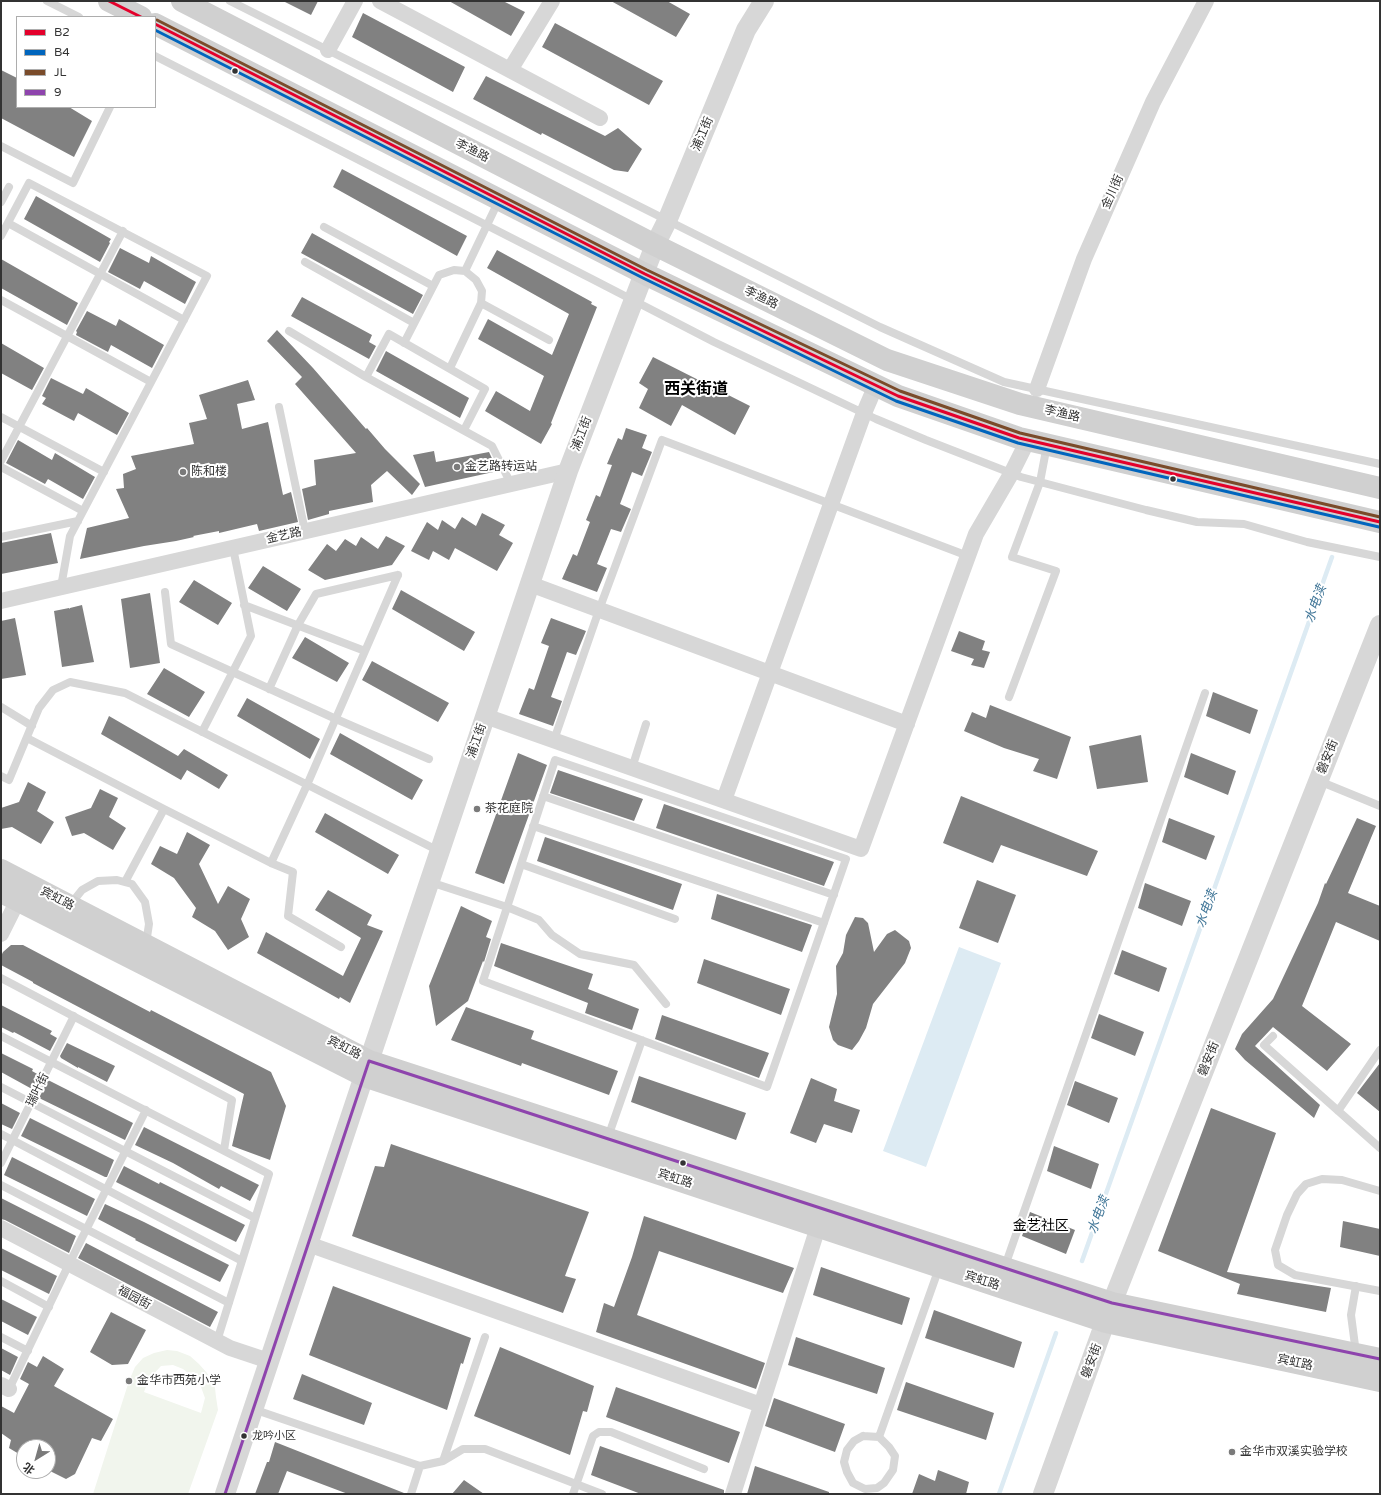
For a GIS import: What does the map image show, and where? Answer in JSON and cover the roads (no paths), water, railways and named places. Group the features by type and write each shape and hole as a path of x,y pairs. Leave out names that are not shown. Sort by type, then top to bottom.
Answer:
{"main road":[{"path":"109,1 138,16"},
{"name":"李渔路","path":"182,1 655,246 887,360 1020,404 1380,488"},
{"path":"156,25 645,274 898,396 1037,442 1380,522"},
{"name":"宾虹路","path":"1,870 146,945 366,1068 608,1138 1004,1268 1109,1313 1380,1359"},
{"name":"宾虹路","path":"9,896 366,1068 818,1227 940,1267 1109,1313 1380,1381"}],"street":[{"path":"328,50 355,1"},
{"path":"380,1 600,118"},
{"path":"510,70 552,1"},
{"name":"浦江街","path":"225,1494 366,1068 568,471 655,246 667,221 746,30 764,1"},
{"name":"金川街","path":"1036,389 1084,258 1153,102 1206,1"},
{"path":"724,800 864,413 876,385"},
{"path":"485,716 861,849 976,534 1011,474 1037,442"},
{"name":"金艺路","path":"1,600 568,471"},
{"path":"530,584 907,724"},
{"name":"磐安街","path":"1043,1494 1109,1313 1380,625"},
{"path":"1,934 9,896"},
{"path":"733,1494 818,1227"},
{"name":"福园街","path":"1,1228 230,1348 269,1361"},
{"path":"308,1244 761,1405"}],"lane":[{"path":"47,1 77,16"},
{"path":"230,1 880,327 1004,382 1380,464"},
{"path":"156,57 714,342 864,413 926,440 1011,474 1146,510 1197,522 1244,524 1307,542 1380,557"},
{"path":"1,146 73,183 110,108"},
{"path":"1,236 29,183 207,276 70,536 62,587"},
{"path":"1,202 9,187"},
{"path":"465,271 499,199"},
{"path":"8,223 184,320"},
{"path":"324,227 433,286"},
{"path":"1,461 123,231"},
{"path":"305,262 414,323"},
{"path":"404,343 439,275 454,270 465,271 476,280 482,291 481,303 450,368"},
{"path":"1,300 151,382"},
{"path":"481,303 549,340"},
{"path":"289,331 366,377 492,446 511,484"},
{"path":"366,377 389,334 485,389 464,430"},
{"path":"279,407 305,531"},
{"path":"1,418 104,472"},
{"path":"554,740 599,610 662,440 968,556"},
{"path":"1010,697 1056,571 1012,557 1040,482 1037,442"},
{"path":"1,467 83,511"},
{"path":"1,537 78,521"},
{"path":"202,732 250,636 233,548"},
{"path":"270,689 298,625 316,594 398,575 307,785 271,863"},
{"path":"165,592 171,644 336,719 429,759"},
{"path":"244,605 365,651"},
{"path":"1,776 9,780 39,708 53,690 70,682 125,693 439,851"},
{"path":"1004,1268 1205,693"},
{"path":"1,707 32,726"},
{"path":"632,768 646,724"},
{"path":"27,738 271,863 293,872 288,916 341,947"},
{"path":"554,760 846,859 768,1087 483,981 543,796 554,760"},
{"path":"1318,781 1380,806"},
{"path":"543,796 834,895"},
{"path":"125,882 164,809"},
{"path":"533,826 824,924"},
{"path":"521,864 675,919"},
{"path":"70,905 82,890 98,881 117,880 132,884 145,902 149,924 146,945"},
{"path":"429,882 507,907 539,920 552,935 580,954 634,965 666,1004"},
{"path":"1,978 232,1100 224,1150"},
{"name":"瑞叶街","path":"1,1163 74,1016"},
{"path":"1,1036 269,1174 217,1341"},
{"path":"1273,1036 1264,1045 1380,1148"},
{"path":"608,1138 642,1040"},
{"path":"1338,1111 1380,1050"},
{"path":"1,1087 256,1218"},
{"path":"5,1387 28,1351 69,1264 146,1110"},
{"path":"1,1134 242,1261"},
{"path":"1380,1191 1342,1180 1322,1179 1306,1184 1297,1194 1287,1215 1275,1250 1278,1265 1295,1275 1380,1291"},
{"path":"1,1186 229,1303"},
{"path":"878,1437 940,1267"},
{"path":"1,1281 49,1307"},
{"path":"1356,1286 1350,1315 1356,1354"},
{"path":"1,1337 28,1351"},
{"path":"443,1461 485,1337"},
{"path":"254,1409 420,1466 443,1461 463,1450 485,1449 602,1494"},
{"path":"573,1494 593,1436 599,1432 611,1432 704,1469"},
{"path":"863,1436 878,1437 889,1446 895,1456 893,1470 884,1483 877,1488 865,1489 853,1483 847,1472 844,1462 847,1450 854,1441 863,1436"},
{"path":"411,1494 420,1466"}],"waterway":[{"name":"水电渎","path":"1082,1261 1332,557"},
{"name":"水电渎","path":"999,1494 1056,1333"}],"place":[{"name":"金艺路转运站","path":"457,467"},
{"name":"陈和楼","path":"183,472"},
{"name":"茶花庭院","path":"477,809"},
{"name":"金华市西苑小学","path":"129,1381"},
{"name":"龙吟小区","path":"244,1436"},
{"name":"金华市双溪实验学校","path":"1232,1452"}],"district":[{"name":"西关街道","path":"696,390"},
{"name":"金艺社区","path":"1041,1226"}]}
